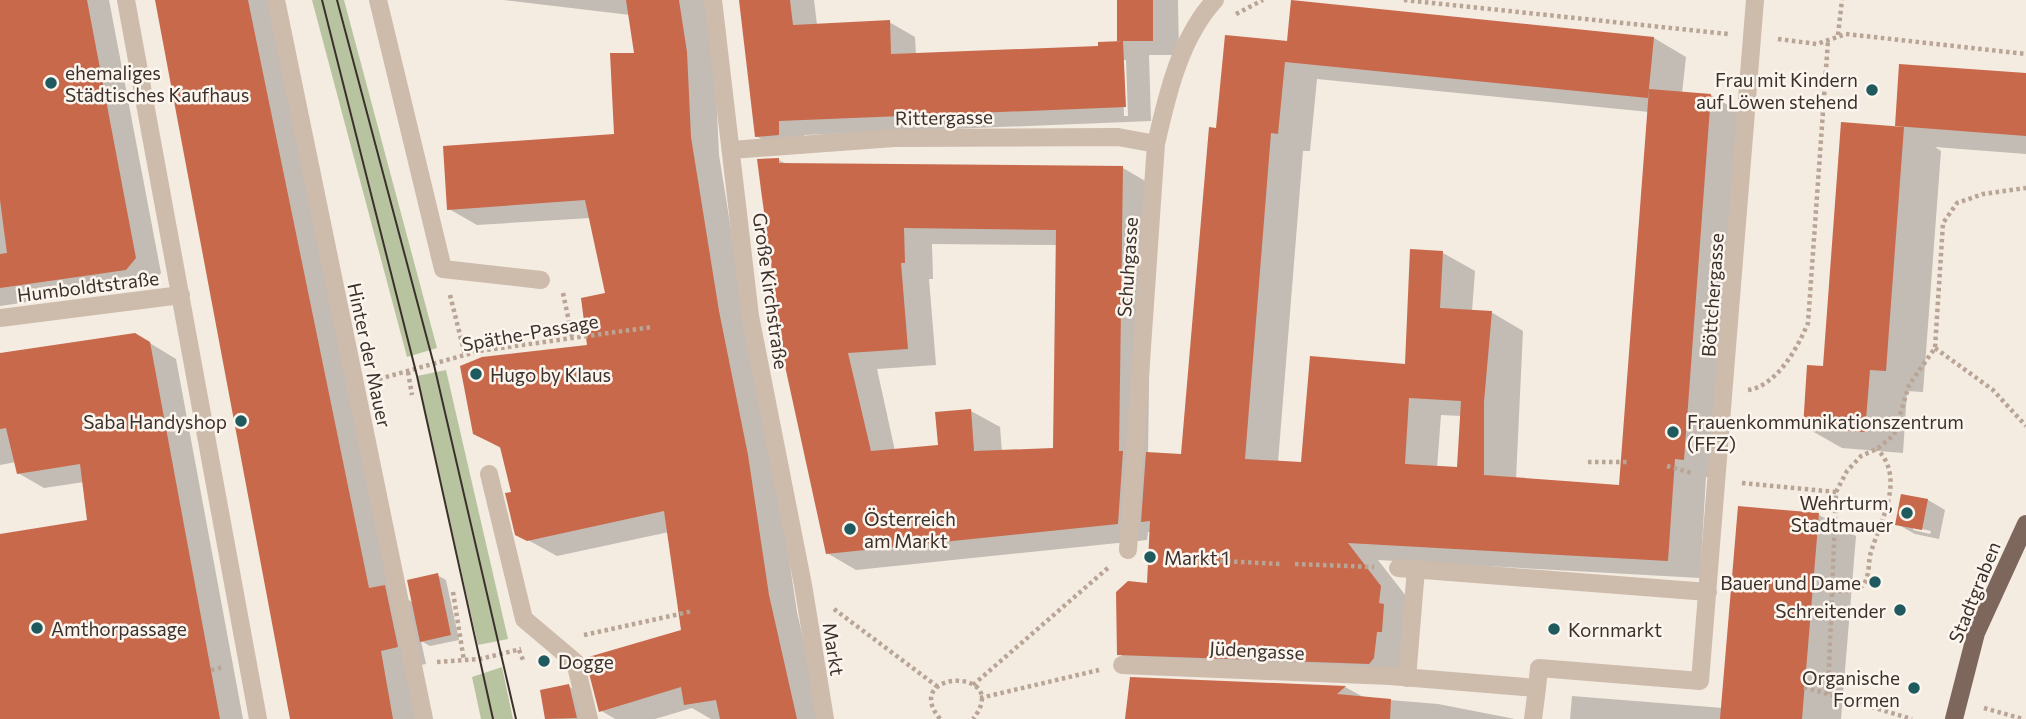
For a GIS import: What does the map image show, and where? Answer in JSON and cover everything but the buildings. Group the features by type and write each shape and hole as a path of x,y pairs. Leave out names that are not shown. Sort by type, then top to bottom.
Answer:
{"main road":[{"name":"Stadtgraben","path":"1954,719 1976,633 2026,524"}],"street":[{"path":"126,0 258,719"},
{"name":"Hinter der Mauer","path":"276,0 424,719"},
{"path":"377,0 443,270 541,280"},
{"name":"Große Kirchstraße","path":"713,0 750,316 803,585"},
{"name":"Schuhgasse","path":"1128,550 1156,144 1168,95 1182,58 1203,13 1215,0"},
{"name":"Böttchergasse","path":"1708,592 1719,481 1755,0"},
{"name":"Rittergasse","path":"731,150 894,138 1118,137 1156,144"},
{"name":"Humboldtstraße","path":"0,318 181,295"},
{"path":"489,474 524,619 575,662 589,719"},
{"path":"1398,568 1708,592 1700,681 1539,667 1533,719"},
{"path":"1416,569 1398,677 1536,688"},
{"name":"Markt","path":"803,585 825,719"},
{"name":"Jüdengasse","path":"1122,665 1398,677"}],"path":[{"path":"1404,0 1817,44 1838,35 2026,54"},
{"path":"1838,35 1842,0"},
{"path":"1725,391 1759,389 1797,349 1808,323 1828,41"},
{"path":"1828,694 1836,492 1847,471 1861,456 1877,449 1894,435 1909,385 1935,348 1943,223 1957,203 1983,194 2026,188"},
{"path":"443,270 465,355"},
{"path":"541,280 561,282 572,337"},
{"name":"Späthe-Passage","path":"412,395 410,372 465,355 652,327"},
{"path":"1935,348 1993,390 2026,426"},
{"path":"1832,592 1856,589 1864,584 1869,569 1892,475 1886,458 1877,449"},
{"path":"1588,462 1630,462"},
{"path":"1667,466 1719,481 1836,492"},
{"path":"973,685 1128,550"},
{"path":"1220,561 1281,564"},
{"path":"1294,564 1398,568"},
{"path":"803,585 938,687"},
{"path":"453,592 464,660"},
{"path":"519,649 523,660"},
{"path":"980,698 1122,665"},
{"path":"940,719 933,702 938,687 944,682 959,678 973,685 980,698 980,706 973,719"},
{"path":"1804,687 1912,719"},
{"path":"1954,719 1985,708 2023,719"}],"green space":[{"path":"312,0 344,0 437,348 407,357"},
{"path":"446,370 508,639 478,645 417,376"},
{"path":"502,667 513,719 481,719 472,677"}],"tram line":[{"path":"322,0 417,376 493,719"},
{"path":"337,0 434,365 516,719"}],"place":[{"name":"ehemaliges Städtisches Kaufhaus","path":"51,83"},
{"name":"Frau mit Kindern auf Löwen stehend","path":"1872,90"},
{"name":"Hugo by Klaus","path":"476,374"},
{"name":"Saba Handyshop","path":"241,421"},
{"name":"Frauenkommunikationszentrum (FFZ)","path":"1673,432"},
{"name":"Wehrturm, Stadtmauer","path":"1907,513"},
{"name":"Österreich am Markt","path":"850,529"},
{"name":"Markt 1","path":"1150,557"},
{"name":"Bauer und Dame","path":"1875,582"},
{"name":"Schreitender","path":"1900,610"},
{"name":"Amthorpassage","path":"37,628"},
{"name":"Kornmarkt","path":"1554,629"},
{"name":"Dogge","path":"544,661"},
{"name":"Organische Formen","path":"1914,688"}]}
